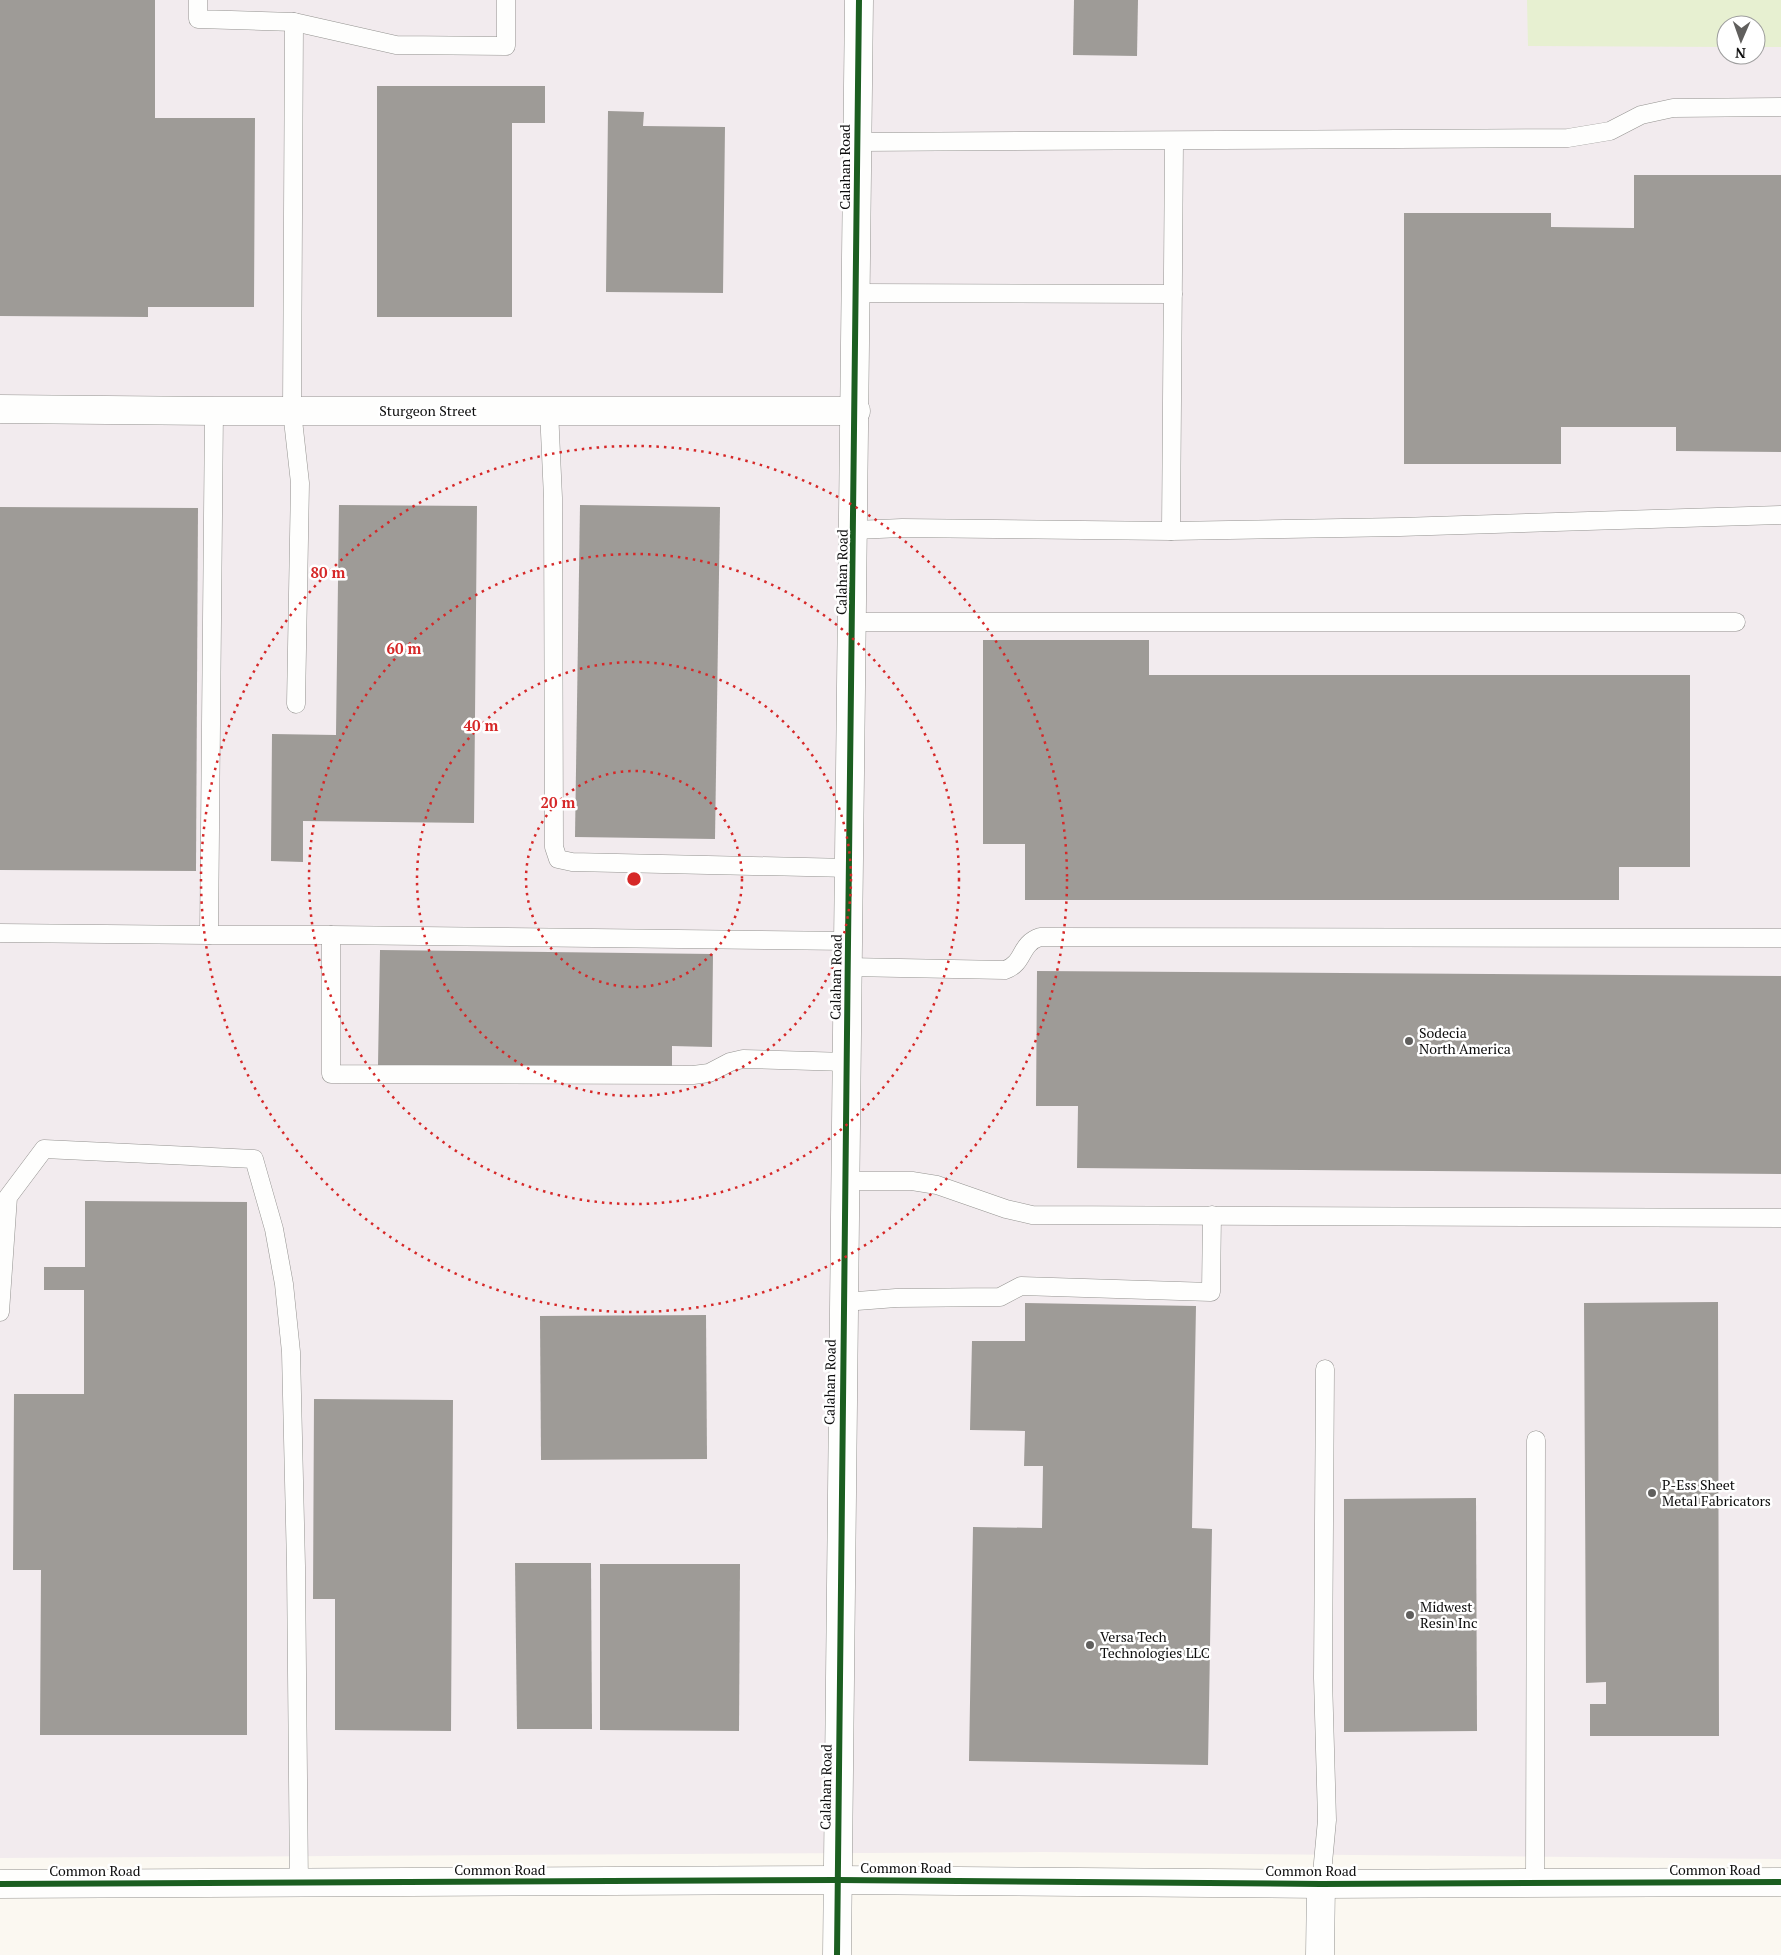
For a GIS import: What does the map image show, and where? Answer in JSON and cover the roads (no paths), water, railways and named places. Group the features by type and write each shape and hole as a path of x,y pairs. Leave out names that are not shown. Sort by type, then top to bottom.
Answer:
{"street":[{"name":"Calahan Road","path":"837,1955 855,530 859,0"},
{"name":"Sturgeon Street","path":"0,409 856,411"},
{"name":"Common Road","path":"0,1884 838,1880 1321,1884 1781,1882"},
{"path":"1320,1955 1321,1884"}],"lane":[{"path":"198,0 198,19 294,22 396,46 506,46 506,0"},
{"path":"294,22 292,411 300,483 296,704"},
{"path":"858,142 1568,138 1610,131 1642,115 1673,108 1781,108"},
{"path":"1171,531 1174,141"},
{"path":"857,293 1173,294"},
{"path":"549,410 553,498 554,847 558,859 572,862 850,868"},
{"path":"209,935 214,411"},
{"path":"855,530 902,528 1171,531 1400,527 1781,515"},
{"path":"853,622 1736,622"},
{"path":"0,933 331,935 849,954 1005,970 1013,967 1018,962 1026,945 1031,940 1040,937 1781,938"},
{"path":"331,935 331,1074 693,1075 709,1072 730,1062 743,1059 847,1062"},
{"path":"0,1312 8,1197 44,1149 254,1159 274,1229 284,1284 291,1352 296,1556 299,1884"},
{"path":"846,1182 912,1181 937,1185 1006,1209 1032,1215 1781,1218"},
{"path":"844,1302 896,1298 1000,1297 1021,1286 1211,1292 1212,1215"},
{"path":"1321,1884 1327,1820 1323,1678 1325,1369"},
{"path":"1535,1883 1536,1440"}],"place":[{"name":"Sodecia North America","path":"1409,1041"},
{"name":"P-Ess Sheet Metal Fabricators","path":"1652,1493"},
{"name":"Midwest Resin Inc","path":"1410,1615"},
{"name":"Versa Tech Technologies LLC","path":"1090,1645"}]}
